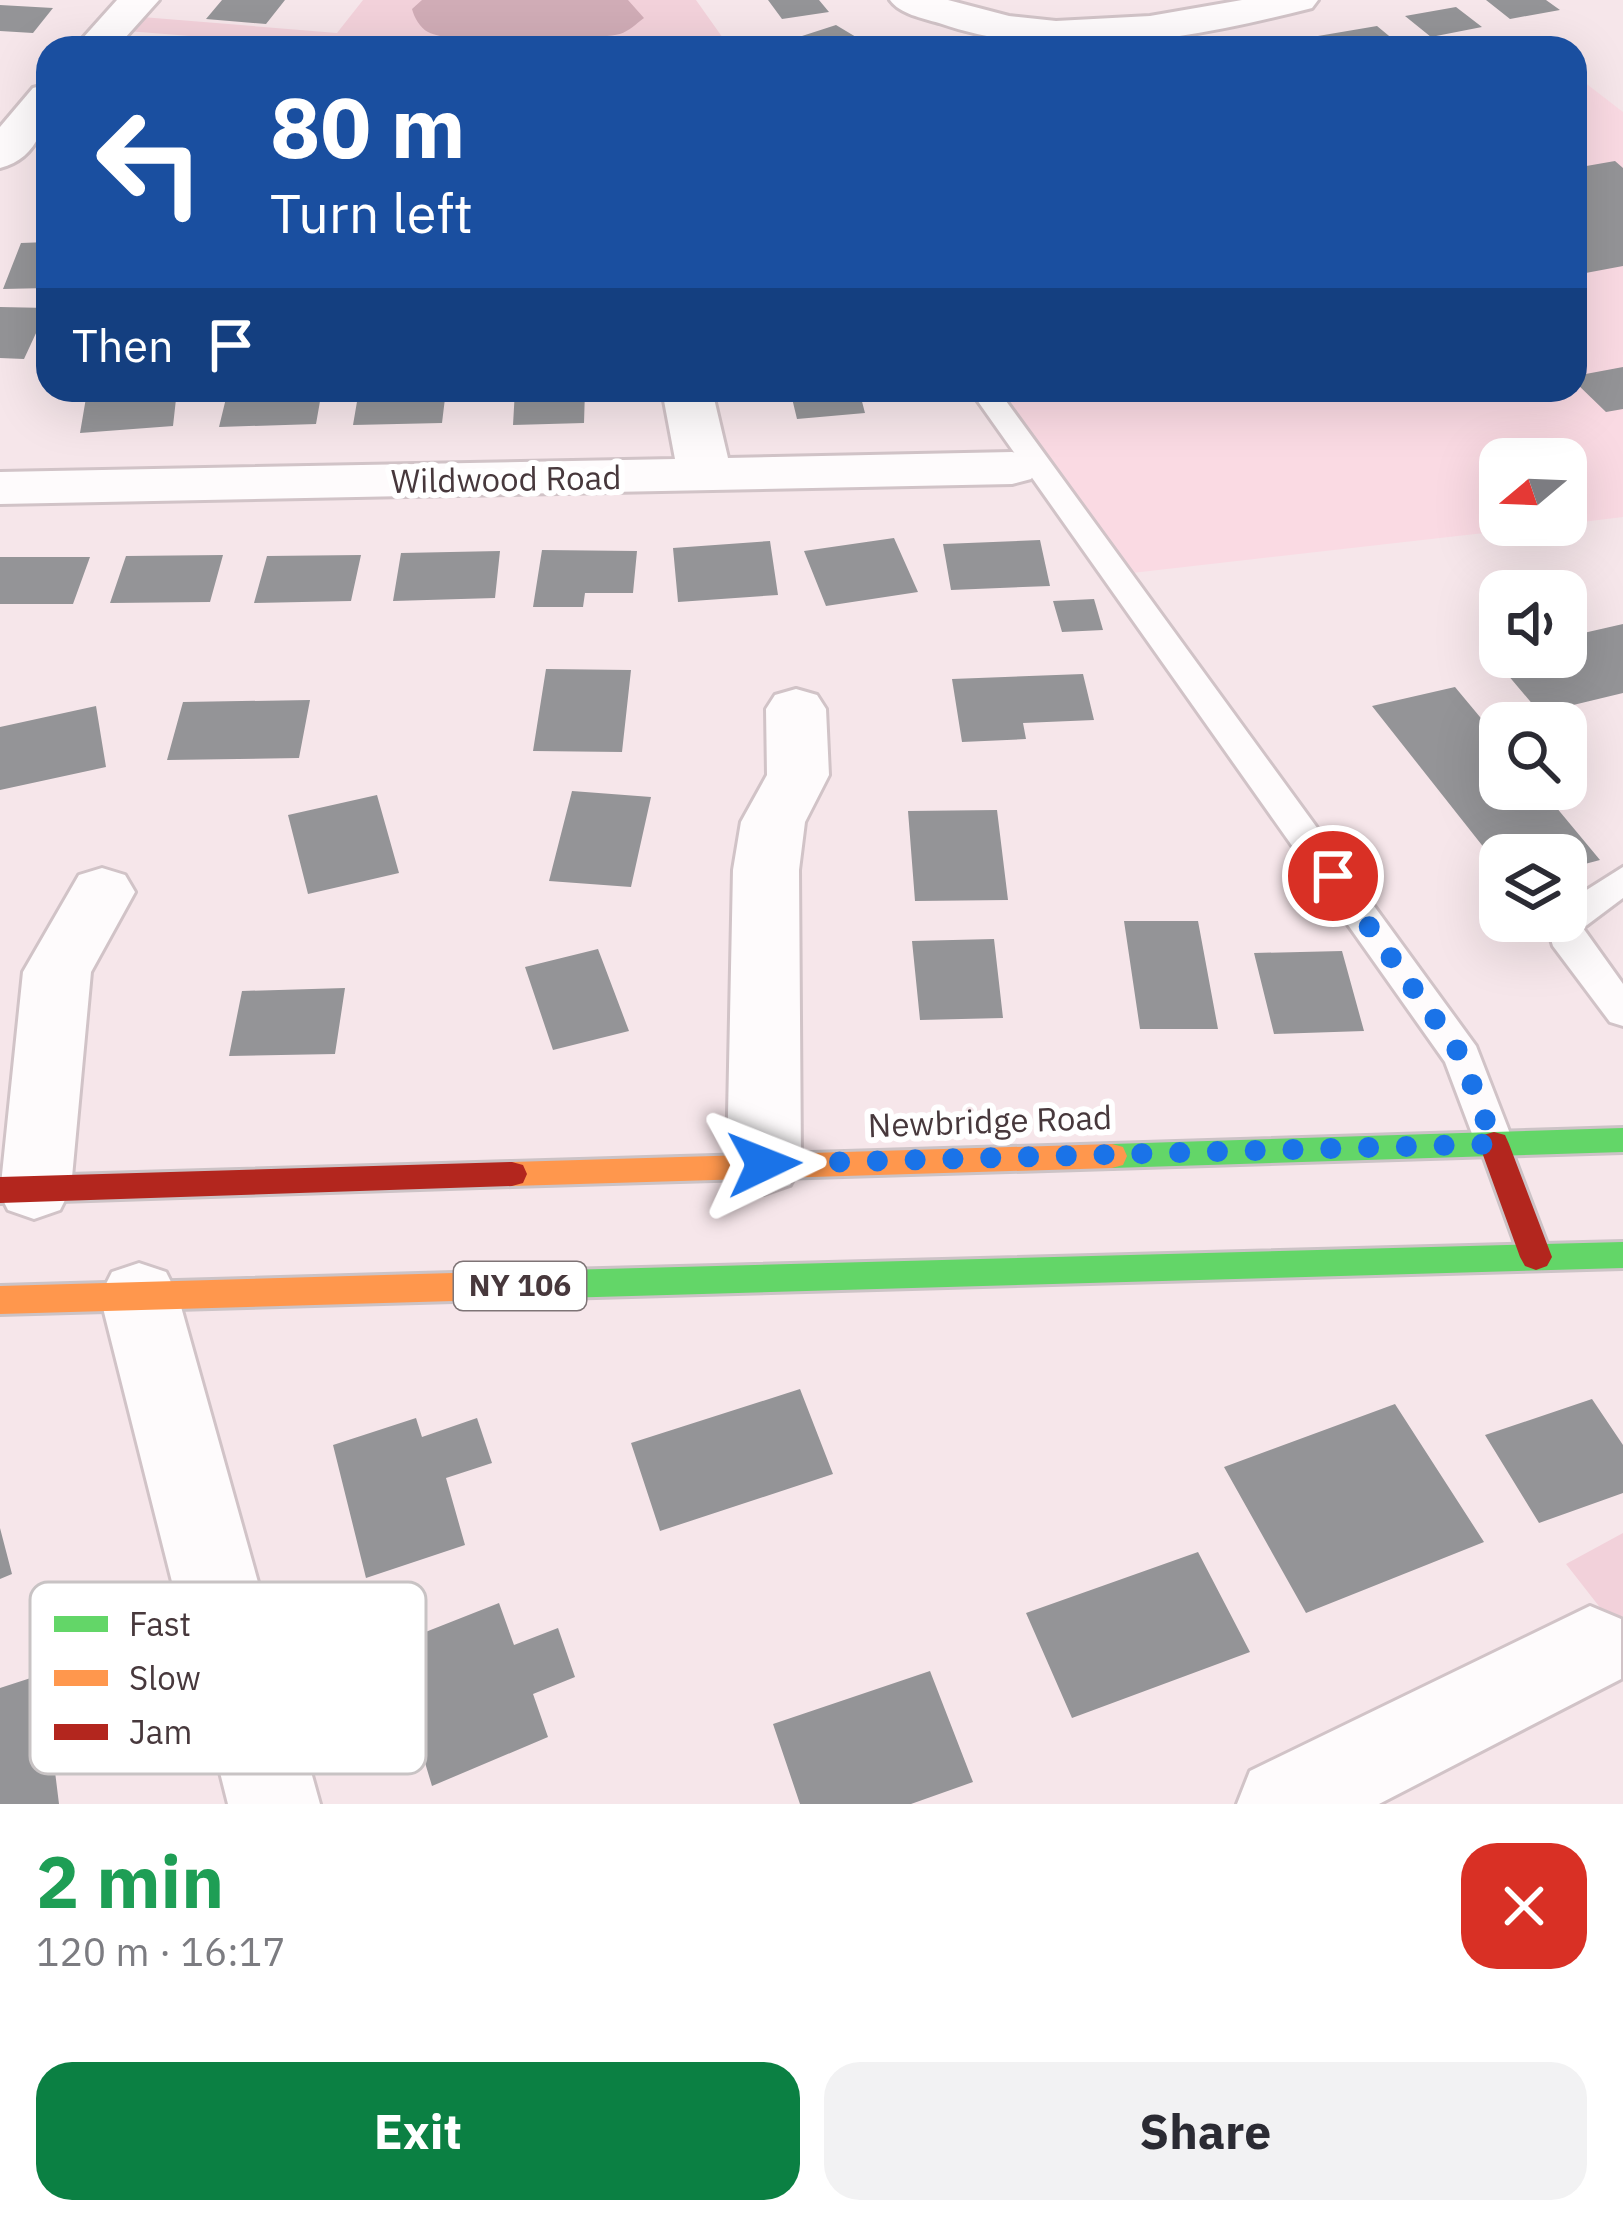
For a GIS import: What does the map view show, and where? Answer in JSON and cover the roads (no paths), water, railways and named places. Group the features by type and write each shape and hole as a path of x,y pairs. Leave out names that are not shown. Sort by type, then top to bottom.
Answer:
{"main road":[{"name":"Newbridge Road","path":"17,1189 1623,1140"},
{"path":"1494,1144 1536,1257"},
{"name":"NY 106","path":"0,1300 1623,1255"}],"street":[{"path":"105,36 139,0"},
{"path":"910,0 977,25 1072,36 1168,28 1298,0"},
{"path":"0,154 36,111"},
{"path":"690,402 705,475"},
{"name":"Wildwood Road","path":"0,488 1012,468"},
{"path":"764,1164 766,870 773,822 798,775 796,709"},
{"path":"17,1189 57,972 103,892"},
{"path":"139,1296 215,1582"},
{"path":"1283,1804 1590,1649"},
{"path":"266,1774 274,1804"}],"lane":[{"path":"993,402 1462,1057 1494,1144"},
{"path":"1623,880 1564,923 1566,936 1623,1012"}]}
